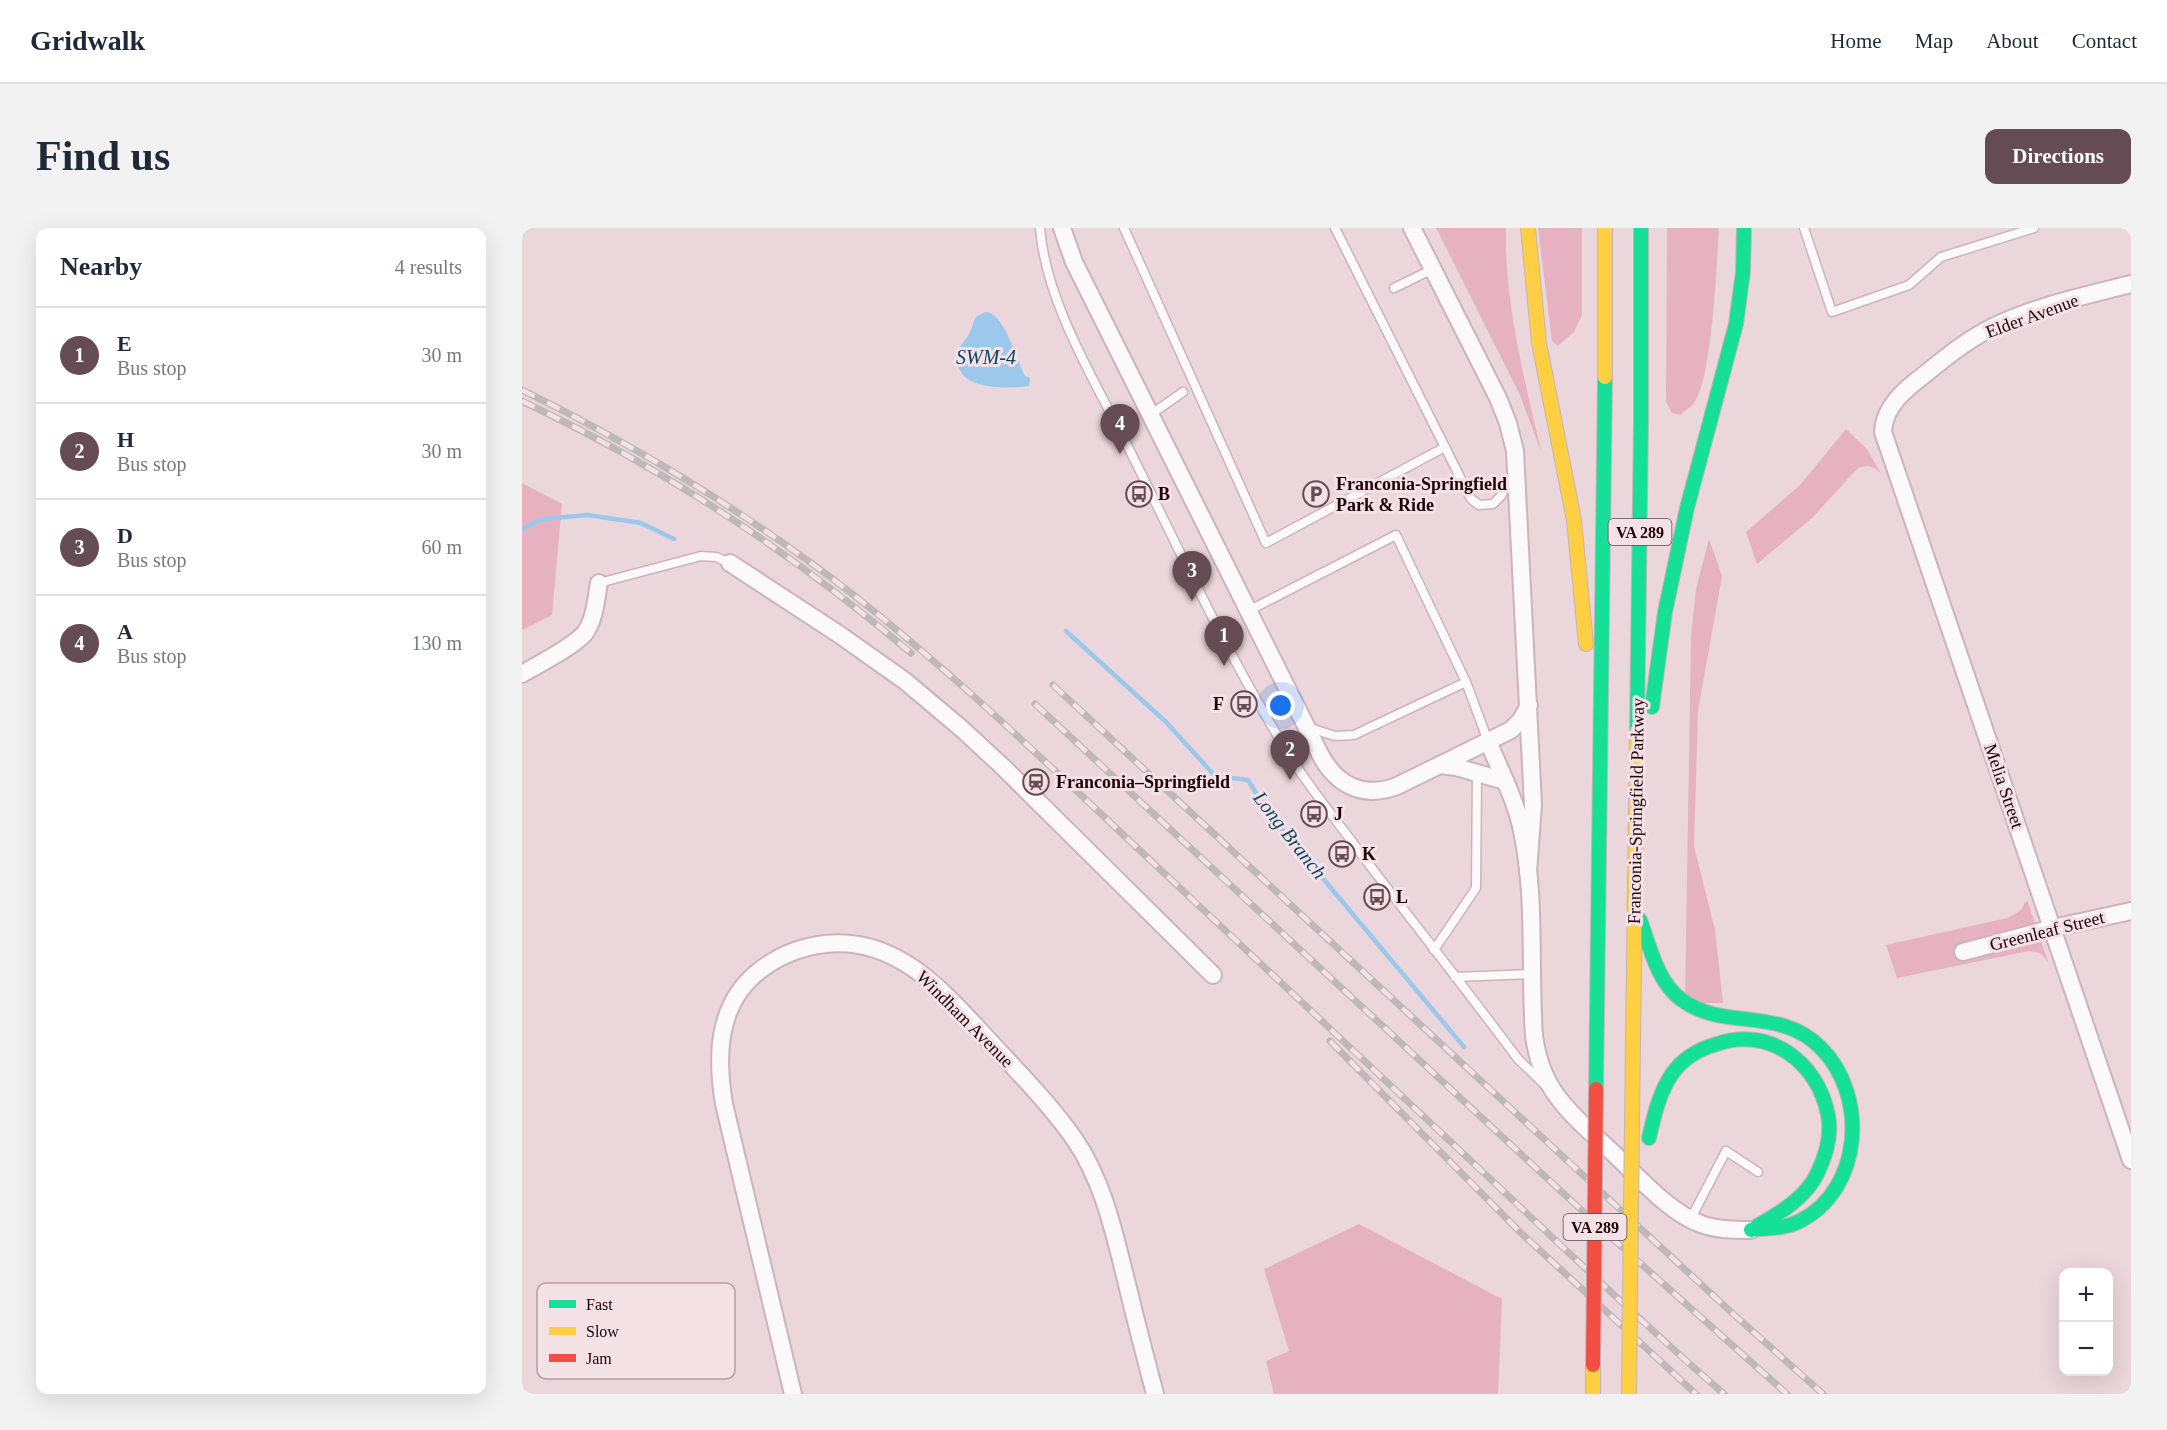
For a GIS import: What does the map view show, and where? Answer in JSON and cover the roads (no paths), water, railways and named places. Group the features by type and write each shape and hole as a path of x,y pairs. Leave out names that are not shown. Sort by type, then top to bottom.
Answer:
{"main road":[{"path":"1528,228 1537,326 1574,520 1586,645 1601,731"},
{"name":"Franconia-Springfield Parkway","path":"1593,1394 1605,228"},
{"name":"Franconia-Springfield Parkway","path":"1629,1394 1641,228"},
{"path":"1636,836 1665,612 1687,508 1736,324 1743,272 1744,228"},
{"path":"1635,907 1658,966 1675,994 1691,1006 1708,1013 1767,1020 1801,1033 1828,1057 1842,1077 1847,1089 1853,1114 1853,1138 1848,1162 1838,1184 1820,1208 1799,1222 1776,1228 1751,1230"},
{"path":"1631,1213 1658,1101 1673,1072 1689,1056 1712,1044 1733,1038 1760,1040 1784,1050 1806,1066 1827,1100 1831,1126 1828,1151 1818,1174 1803,1193 1780,1212 1751,1230"}],"street":[{"path":"1062,228 1074,262 1330,772 1352,787 1372,790 1390,789 1516,725 1529,705"},
{"path":"1413,228 1503,410 1511,435 1517,468 1533,817 1528,872"},
{"name":"Elder Avenue","path":"1888,411 1912,384 1946,357 1991,328 2055,303 2131,284"},
{"name":"Melia Street","path":"1888,411 1884,420 1885,442 2131,1160"},
{"path":"730,563 840,635 905,681 962,729 1213,975"},
{"path":"522,674 567,647 585,633 594,611 599,583"},
{"path":"1488,741 1519,819 1528,872 1536,1047 1541,1066 1556,1095 1657,1194 1690,1220 1712,1228 1751,1230"},
{"path":"1440,765 1477,772 1505,781"},
{"name":"Greenleaf Street","path":"1963,952 2053,928 2131,911"},
{"name":"Windham Avenue","path":"793,1394 724,1104 719,1066 721,1040 733,1003 757,973 791,952 816,945 843,943 860,944 879,950 916,969 941,990 1054,1113 1074,1140 1091,1170 1113,1227 1155,1394"}],"lane":[{"path":"1040,228 1045,258 1068,326 1246,681 1278,735 1311,786 1518,1059 1556,1095"},
{"path":"1124,228 1266,543 1445,447"},
{"path":"1335,228 1471,500 1479,505 1488,506 1497,500 1517,468"},
{"path":"1804,228 1832,312 1909,285 1941,257 2034,228"},
{"path":"1394,288 1432,269"},
{"path":"1150,415 1183,392"},
{"path":"1248,611 1396,535 1466,682 1488,741"},
{"path":"599,583 701,556 716,557 730,563"},
{"path":"1306,727 1342,736 1367,730 1466,682"},
{"path":"1434,950 1476,888 1477,772"},
{"path":"1455,976 1532,974"},
{"path":"1690,1220 1726,1151 1758,1172"}],"water":[{"name":"SWM-4","path":"985,312 998,319 1004,328 1025,376 1030,378 1029,386 983,385 963,375 958,366 959,351 976,317"}],"waterway":[{"name":"Long Branch","path":"522,529 543,519 588,515 641,523 674,539"},
{"name":"Long Branch","path":"1066,631 1166,722 1215,776 1248,780 1269,814 1464,1047"}],"railway":[{"path":"522,390 650,458 733,509 812,564 892,626 1010,729 1604,1286 1724,1394"},
{"path":"522,401 625,454 724,514 820,581 911,653"},
{"path":"1053,685 1731,1312 1823,1394"},
{"path":"1035,704 1604,1231 1787,1394"},
{"path":"1330,1041 1521,1233 1696,1394"}],"place":[{"name":"A","path":"1120,454"},
{"name":"B","path":"1139,494"},
{"name":"Franconia-Springfield Park & Ride","path":"1316,494"},
{"name":"D","path":"1192,601"},
{"name":"E","path":"1224,666"},
{"name":"F","path":"1244,704"},
{"name":"H","path":"1290,780"},
{"name":"Franconia–Springfield","path":"1036,782"},
{"name":"J","path":"1314,814"},
{"name":"K","path":"1342,854"},
{"name":"L","path":"1377,897"}]}
